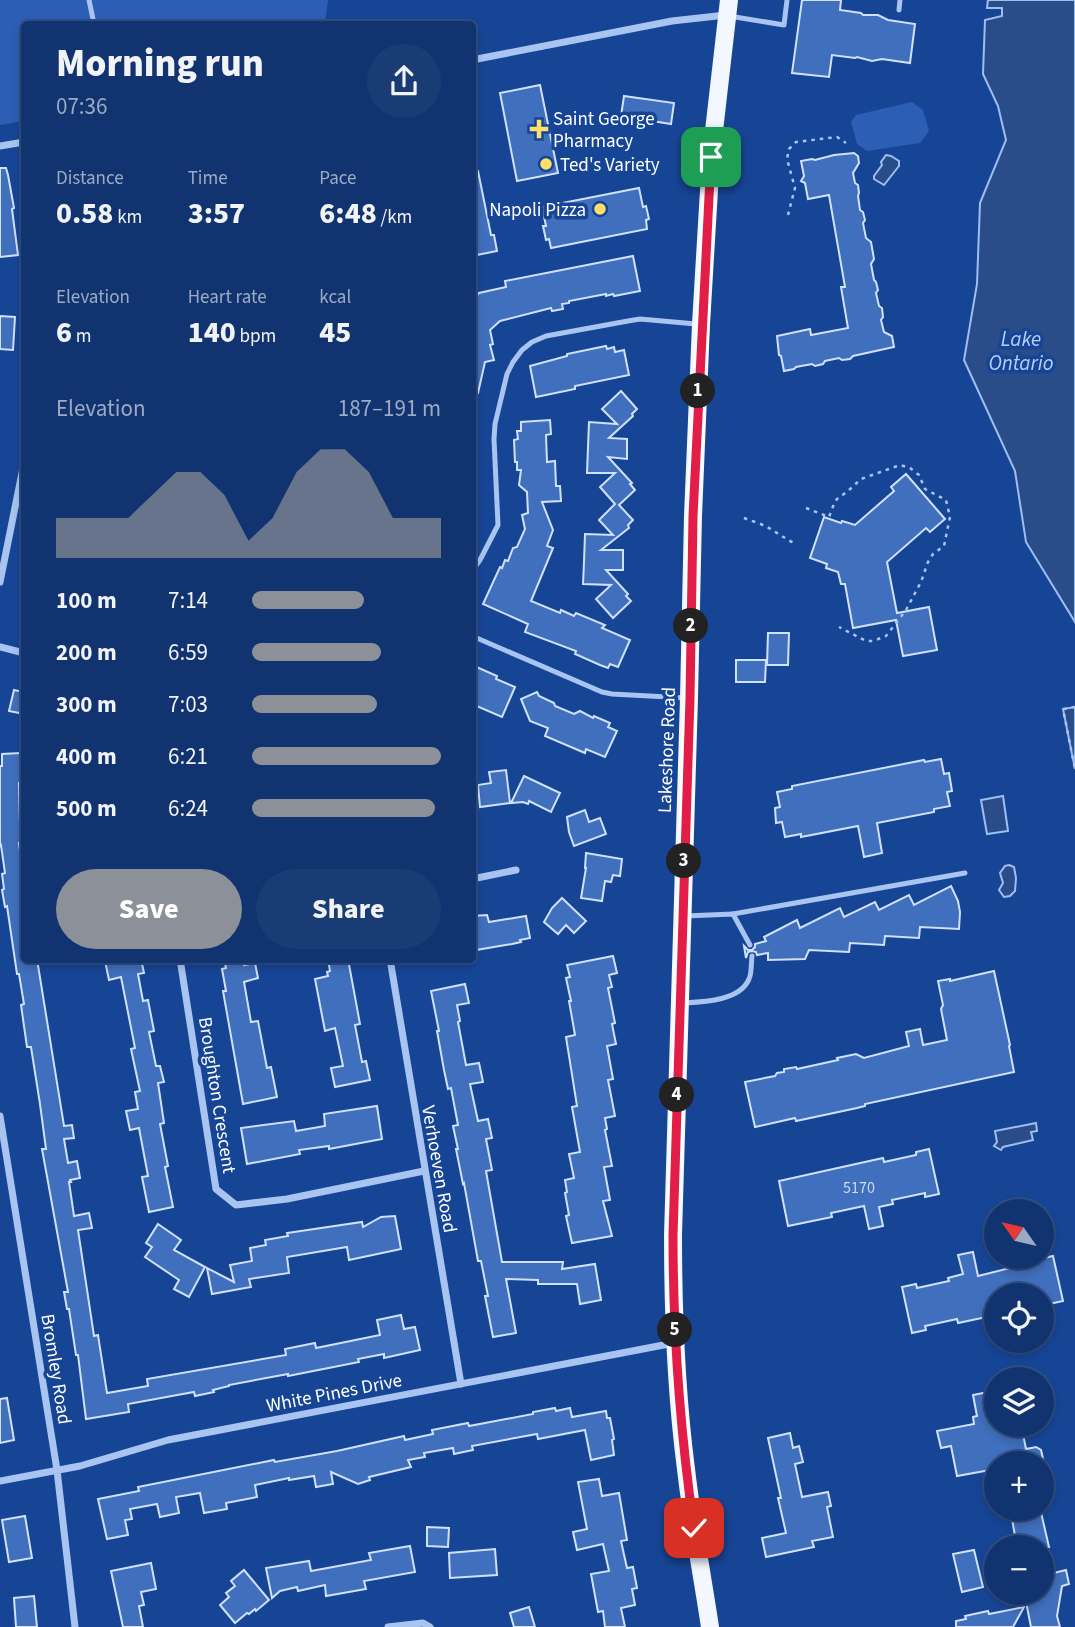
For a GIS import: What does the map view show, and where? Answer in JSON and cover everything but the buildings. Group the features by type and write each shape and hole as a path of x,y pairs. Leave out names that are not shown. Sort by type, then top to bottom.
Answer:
{"main road":[{"name":"Lakeshore Road","path":"710,1627 686,1470 675,1343 673,1235 701,324 710,167 727,8"}],"street":[{"path":"476,59 727,8"},
{"path":"0,146 21,142"},
{"path":"0,582 21,478"},
{"path":"0,647 21,652"},
{"path":"476,878 516,870"},
{"name":"Broughton Crescent","path":"181,963 216,1189 236,1205 287,1199 424,1171"},
{"name":"Verhoeven Road","path":"391,963 461,1384"},
{"name":"Bromley Road","path":"0,1116 57,1470 75,1627"},
{"name":"White Pines Drive","path":"0,1481 80,1466 168,1440 675,1343"},
{"path":"388,1627 423,1623 430,1627"}],"lane":[{"path":"89,0 93,21"},
{"path":"727,8 784,25 787,0"},
{"path":"898,10 900,0"},
{"path":"476,566 498,525 495,424 507,374 522,350 546,336 640,319 701,324"},
{"path":"476,638 602,692 690,698"},
{"path":"682,917 733,914 964,873"},
{"path":"733,914 750,945"},
{"path":"680,1003 712,1001 737,992 749,980 752,956"}],"path":[{"path":"788,215 795,188 787,159 789,149 796,142 837,137 846,143"},
{"path":"806,508 829,517 838,499 861,480 900,465 919,475 925,489 946,500 950,517 944,546 933,554 928,562 922,582 894,627 886,636 866,641 839,626"},
{"path":"744,518 794,542"},
{"path":"1075,707 1063,709 1075,769"}],"shaded area":[{"path":"0,0 328,0 325,21 21,21 21,122 0,125"},
{"path":"912,102 923,110 929,131 920,143 867,151 857,144 851,122 856,115"}],"water":[{"name":"Lake Ontario","path":"988,0 1075,0 1075,622 1026,542 1015,471 964,360 977,284 980,203 1006,140 998,106 983,74 985,20 1002,16 1002,8 987,8"},
{"path":"886,155 899,161 899,166 884,185 874,179 874,176"},
{"path":"1075,707 1075,769 1063,709"},
{"path":"1003,796 1008,831 987,834 981,800"},
{"path":"1009,865 1014,867 1015,891 1004,897 999,890 1003,883 1000,873"},
{"path":"1036,1123 1037,1131 1031,1132 1033,1140 1003,1147 1001,1150 994,1146 997,1142 995,1131"}],"place":[{"name":"Saint George Pharmacy","path":"539,129"},
{"name":"Ted's Variety","path":"546,164"},
{"name":"Napoli Pizza","path":"600,209"}],"route":[{"path":"694,1528 680,1409 673,1297 673,1235 693,516 711,157"}]}
